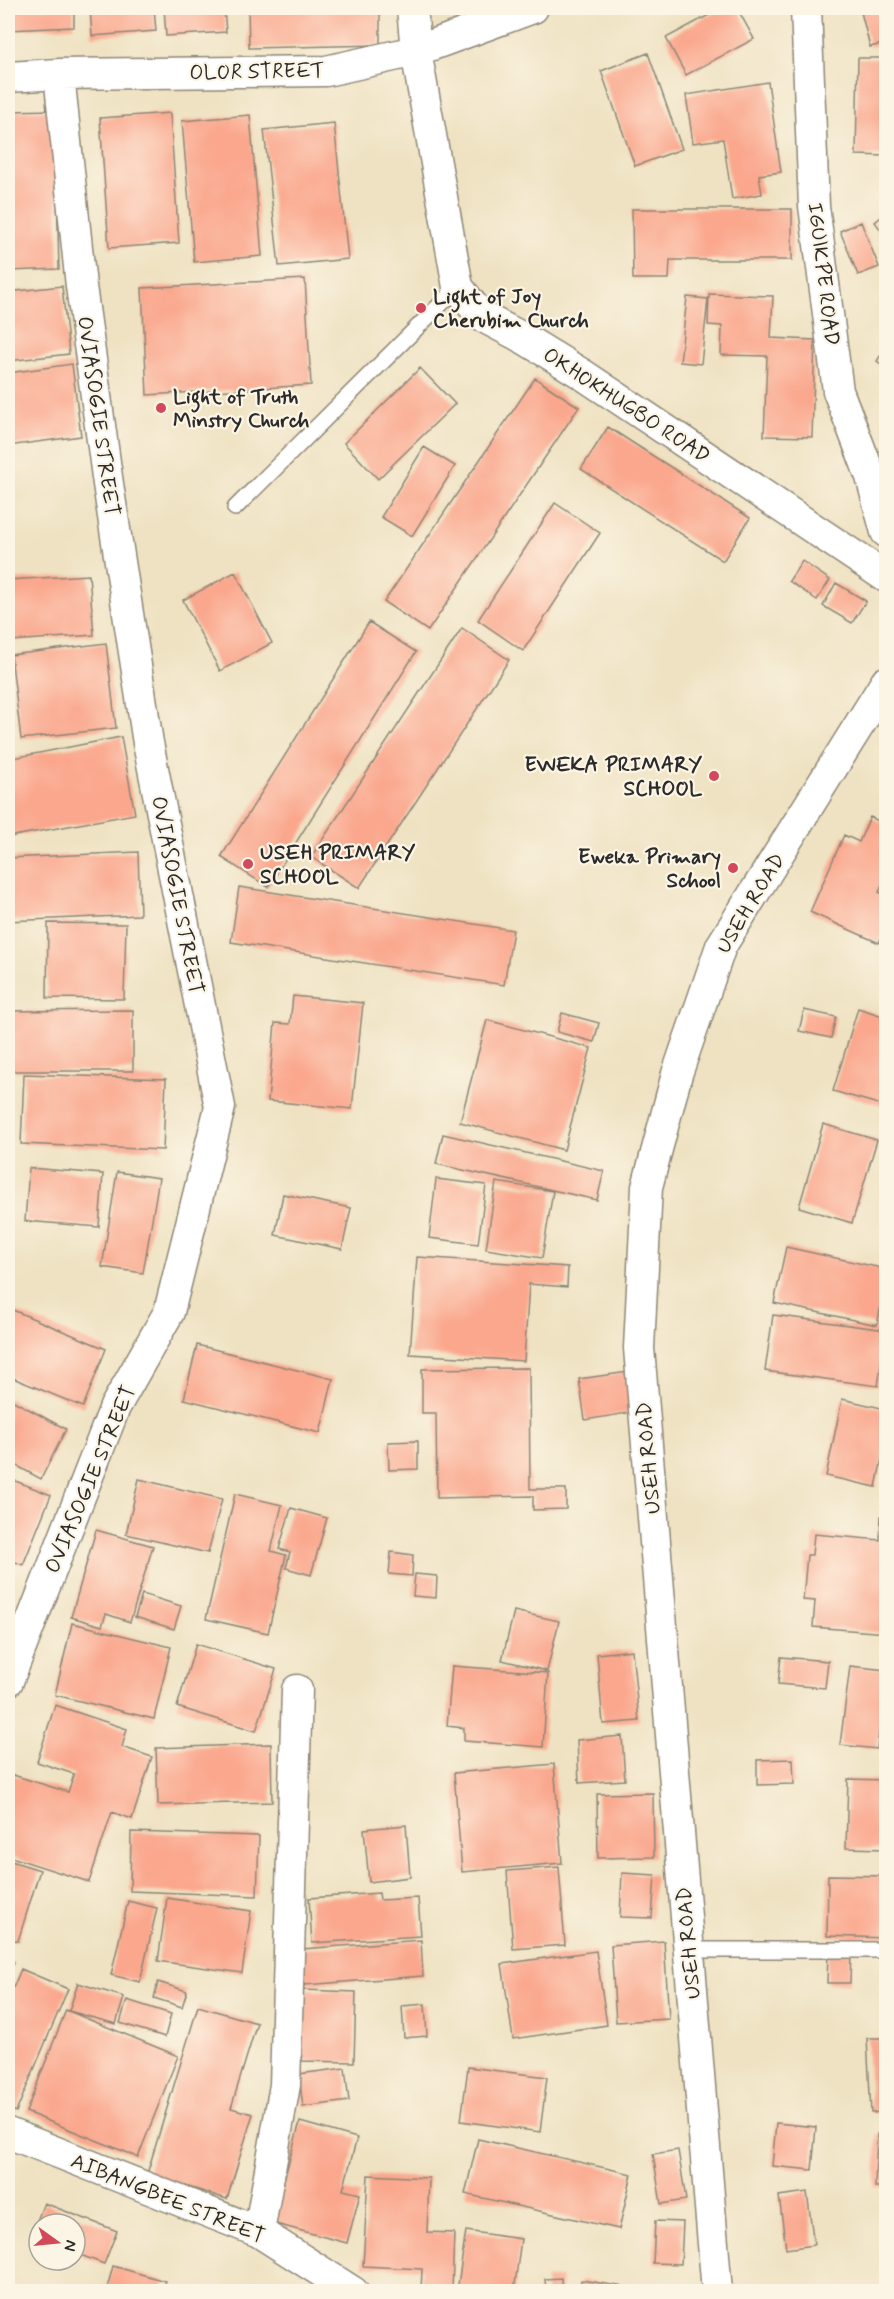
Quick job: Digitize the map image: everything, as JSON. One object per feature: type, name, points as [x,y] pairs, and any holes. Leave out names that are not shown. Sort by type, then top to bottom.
[{"type":"street","name":"OKHOKHUGBO ROAD","points":[[412,8],[416,51],[458,287],[481,316],[523,338],[582,374],[886,577]]},
{"type":"street","name":"OLOR STREET","points":[[8,77],[59,74],[326,71],[416,51],[533,8]]},
{"type":"street","name":"IGUIKPE ROAD","points":[[806,8],[814,206],[838,391],[871,477],[886,532]]},
{"type":"street","name":"OVIASOGIE STREET","points":[[8,1681],[115,1407],[169,1312],[220,1107],[148,743],[111,508],[81,286],[59,74]]},
{"type":"street","name":"USEH ROAD","points":[[717,2292],[639,1348],[646,1187],[677,1074],[721,946],[886,681]]},
{"type":"street","points":[[259,2232],[285,2085],[297,1690]]},
{"type":"street","name":"AIBANGBEE STREET","points":[[8,2133],[259,2232],[353,2292]]},
{"type":"lane","points":[[236,508],[458,287]]},
{"type":"lane","points":[[689,1950],[886,1950]]},
{"type":"building","points":[[8,8],[74,8],[74,27],[8,30]]},
{"type":"building","points":[[90,8],[154,8],[156,31],[92,36]]},
{"type":"building","points":[[164,8],[224,8],[226,32],[166,36]]},
{"type":"building","points":[[248,8],[380,8],[380,45],[249,48]]},
{"type":"building","points":[[722,8],[737,8],[754,39],[686,75],[666,38]]},
{"type":"building","points":[[860,8],[886,8],[886,43],[870,47]]},
{"type":"building","points":[[648,53],[682,149],[635,166],[601,71]]},
{"type":"building","points":[[858,58],[886,58],[886,156],[856,155]]},
{"type":"building","points":[[768,82],[781,172],[759,175],[762,194],[732,199],[723,139],[693,143],[686,95]]},
{"type":"building","points":[[55,110],[59,269],[8,271],[8,111]]},
{"type":"building","points":[[170,113],[179,243],[109,248],[100,118]]},
{"type":"building","points":[[250,115],[262,256],[194,262],[182,121]]},
{"type":"building","points":[[334,123],[348,259],[279,266],[264,130]]},
{"type":"building","points":[[632,209],[792,209],[792,260],[670,260],[669,279],[633,279]]},
{"type":"building","points":[[886,213],[886,237],[875,222]]},
{"type":"building","points":[[861,222],[879,267],[858,275],[840,231]]},
{"type":"building","points":[[305,279],[311,385],[147,395],[142,288]]},
{"type":"building","points":[[62,286],[69,354],[8,361],[8,292]]},
{"type":"building","points":[[709,294],[773,296],[771,338],[815,340],[812,437],[764,436],[767,356],[721,355],[722,326],[708,325]]},
{"type":"building","points":[[687,297],[708,299],[701,364],[680,362]]},
{"type":"building","points":[[886,347],[886,368],[877,361]]},
{"type":"building","points":[[72,364],[81,436],[8,446],[8,373]]},
{"type":"building","points":[[420,368],[455,404],[378,479],[344,443]]},
{"type":"building","points":[[535,378],[579,407],[428,631],[384,602]]},
{"type":"building","points":[[608,427],[750,518],[723,561],[581,469]]},
{"type":"building","points":[[424,447],[455,466],[412,536],[381,517]]},
{"type":"building","points":[[555,503],[600,533],[523,651],[478,620]]},
{"type":"building","points":[[802,561],[830,580],[817,600],[789,581]]},
{"type":"building","points":[[235,572],[272,643],[220,671],[183,600]]},
{"type":"building","points":[[89,575],[94,635],[11,641],[8,580]]},
{"type":"building","points":[[836,583],[866,601],[852,623],[823,606]]},
{"type":"building","points":[[369,622],[416,652],[268,887],[221,857]]},
{"type":"building","points":[[462,628],[509,660],[359,888],[311,857]]},
{"type":"building","points":[[106,643],[116,728],[21,739],[11,655]]},
{"type":"building","points":[[8,710],[12,738],[8,739]]},
{"type":"building","points":[[121,737],[135,814],[8,837],[8,759]]},
{"type":"building","points":[[870,817],[886,824],[886,876],[879,892],[886,895],[886,926],[879,943],[810,912],[844,835],[859,842]]},
{"type":"building","points":[[138,852],[140,915],[8,921],[8,858]]},
{"type":"building","points":[[239,887],[513,930],[504,985],[231,942]]},
{"type":"building","points":[[48,923],[126,924],[124,999],[47,998]]},
{"type":"building","points":[[293,996],[363,1003],[352,1109],[268,1101],[275,1023],[290,1024]]},
{"type":"building","points":[[858,1008],[886,1017],[885,1106],[833,1091]]},
{"type":"building","points":[[133,1010],[133,1071],[8,1071],[8,1011]]},
{"type":"building","points":[[804,1010],[836,1017],[831,1038],[799,1031]]},
{"type":"building","points":[[562,1013],[599,1023],[594,1042],[557,1032]]},
{"type":"building","points":[[487,1020],[591,1048],[564,1150],[460,1122]]},
{"type":"building","points":[[24,1074],[166,1079],[163,1150],[21,1144]]},
{"type":"building","points":[[823,1124],[877,1140],[852,1223],[799,1207]]},
{"type":"building","points":[[443,1134],[604,1171],[597,1200],[436,1164]]},
{"type":"building","points":[[29,1168],[103,1174],[99,1227],[25,1221]]},
{"type":"building","points":[[117,1172],[159,1178],[143,1273],[102,1267]]},
{"type":"building","points":[[436,1179],[486,1185],[478,1244],[429,1238]]},
{"type":"building","points":[[496,1182],[553,1191],[542,1258],[486,1249]]},
{"type":"building","points":[[283,1194],[351,1208],[342,1249],[275,1235]]},
{"type":"building","points":[[786,1247],[886,1269],[886,1282],[877,1325],[774,1303]]},
{"type":"building","points":[[417,1257],[568,1267],[567,1287],[529,1284],[524,1361],[410,1354]]},
{"type":"building","points":[[8,1308],[106,1349],[83,1407],[8,1376]]},
{"type":"building","points":[[773,1315],[886,1330],[878,1386],[765,1371]]},
{"type":"building","points":[[197,1345],[333,1379],[320,1433],[184,1399]]},
{"type":"building","points":[[529,1368],[530,1489],[566,1489],[566,1509],[533,1510],[533,1496],[437,1498],[436,1413],[422,1413],[422,1369]]},
{"type":"building","points":[[628,1372],[634,1412],[585,1420],[579,1379]]},
{"type":"building","points":[[8,1398],[66,1429],[41,1479],[8,1461]]},
{"type":"building","points":[[842,1399],[886,1409],[886,1440],[876,1487],[826,1476]]},
{"type":"building","points":[[418,1441],[418,1469],[389,1470],[388,1442]]},
{"type":"building","points":[[8,1478],[51,1495],[23,1565],[8,1559]]},
{"type":"building","points":[[139,1479],[222,1499],[208,1553],[126,1534]]},
{"type":"building","points":[[235,1494],[282,1505],[271,1551],[286,1555],[268,1633],[206,1619]]},
{"type":"building","points":[[291,1508],[327,1518],[311,1575],[286,1568],[290,1552],[279,1549]]},
{"type":"building","points":[[881,1516],[886,1516],[886,1633],[813,1627],[815,1601],[803,1600],[807,1555],[812,1555],[814,1534],[880,1540]]},
{"type":"building","points":[[96,1530],[153,1546],[130,1622],[106,1614],[102,1626],[71,1617]]},
{"type":"building","points":[[391,1552],[413,1555],[412,1576],[389,1574]]},
{"type":"building","points":[[415,1574],[437,1576],[436,1598],[413,1596]]},
{"type":"building","points":[[142,1594],[181,1606],[174,1629],[135,1617]]},
{"type":"building","points":[[514,1611],[559,1621],[547,1671],[502,1660]]},
{"type":"building","points":[[72,1623],[171,1647],[154,1719],[55,1695]]},
{"type":"building","points":[[196,1644],[276,1669],[256,1731],[177,1707]]},
{"type":"building","points":[[632,1650],[639,1721],[603,1724],[597,1654]]},
{"type":"building","points":[[781,1657],[828,1661],[825,1688],[778,1684]]},
{"type":"building","points":[[452,1666],[548,1673],[543,1747],[464,1741],[464,1728],[447,1726]]},
{"type":"building","points":[[850,1666],[886,1670],[886,1732],[879,1731],[877,1749],[840,1745]]},
{"type":"building","points":[[55,1705],[127,1729],[122,1747],[152,1757],[132,1819],[112,1812],[89,1882],[8,1856],[8,1793],[13,1775],[68,1792],[74,1774],[37,1762]]},
{"type":"building","points":[[622,1736],[625,1780],[579,1783],[577,1740]]},
{"type":"building","points":[[271,1744],[272,1802],[158,1805],[156,1748]]},
{"type":"building","points":[[793,1759],[794,1784],[757,1785],[757,1760]]},
{"type":"building","points":[[554,1764],[562,1863],[462,1872],[454,1773]]},
{"type":"building","points":[[848,1779],[886,1780],[886,1849],[846,1848]]},
{"type":"building","points":[[653,1793],[654,1857],[598,1858],[597,1794]]},
{"type":"building","points":[[406,1825],[410,1877],[369,1882],[364,1829]]},
{"type":"building","points":[[131,1832],[259,1836],[257,1896],[130,1891]]},
{"type":"building","points":[[8,1860],[40,1870],[18,1941],[8,1938]]},
{"type":"building","points":[[559,1867],[565,1945],[513,1949],[507,1871]]},
{"type":"building","points":[[622,1873],[655,1875],[652,1918],[620,1917]]},
{"type":"building","points":[[828,1875],[886,1876],[886,1938],[827,1936]]},
{"type":"building","points":[[379,1893],[380,1900],[418,1898],[421,1936],[312,1943],[309,1898]]},
{"type":"building","points":[[167,1898],[251,1911],[242,1973],[158,1961]]},
{"type":"building","points":[[128,1901],[157,1908],[140,1982],[111,1975]]},
{"type":"building","points":[[421,1940],[423,1976],[304,1985],[302,1949]]},
{"type":"building","points":[[664,1941],[669,2019],[616,2022],[611,1945]]},
{"type":"building","points":[[596,1951],[607,2025],[513,2039],[502,1964]]},
{"type":"building","points":[[828,1952],[851,1952],[850,1983],[827,1983]]},
{"type":"building","points":[[8,1959],[14,1962],[8,1978]]},
{"type":"building","points":[[21,1969],[68,1989],[16,2112],[8,2108],[8,2000]]},
{"type":"building","points":[[158,1982],[187,1991],[182,2007],[154,1998]]},
{"type":"building","points":[[78,1983],[124,1997],[116,2024],[69,2011]]},
{"type":"building","points":[[302,1990],[356,1992],[354,2062],[299,2061]]},
{"type":"building","points":[[127,2000],[171,2014],[165,2037],[120,2023]]},
{"type":"building","points":[[425,2004],[427,2036],[404,2038],[402,2006]]},
{"type":"building","points":[[198,2006],[257,2023],[231,2108],[253,2114],[227,2199],[147,2174]]},
{"type":"building","points":[[66,2010],[178,2056],[138,2157],[26,2112]]},
{"type":"building","points":[[867,2038],[886,2038],[886,2112],[871,2113]]},
{"type":"building","points":[[468,2067],[547,2077],[540,2132],[461,2121]]},
{"type":"building","points":[[345,2068],[349,2101],[303,2107],[299,2074]]},
{"type":"building","points":[[300,2122],[357,2138],[343,2190],[360,2194],[347,2243],[272,2223]]},
{"type":"building","points":[[776,2123],[816,2127],[812,2170],[772,2166]]},
{"type":"building","points":[[877,2134],[886,2135],[886,2187],[875,2187]]},
{"type":"building","points":[[478,2139],[632,2174],[619,2229],[465,2194]]},
{"type":"building","points":[[678,2150],[686,2200],[661,2204],[653,2154]]},
{"type":"building","points":[[368,2175],[429,2178],[427,2232],[454,2233],[452,2292],[421,2292],[422,2269],[363,2266]]},
{"type":"building","points":[[807,2192],[814,2245],[786,2249],[779,2196]]},
{"type":"building","points":[[44,2203],[67,2212],[40,2212]]},
{"type":"building","points":[[884,2217],[886,2217],[886,2292],[882,2292]]},
{"type":"building","points":[[87,2219],[117,2231],[104,2264],[87,2258]]},
{"type":"building","points":[[655,2221],[683,2222],[681,2264],[653,2263]]},
{"type":"building","points":[[466,2231],[521,2239],[514,2292],[457,2292]]},
{"type":"building","points":[[113,2266],[165,2281],[161,2292],[106,2292]]},
{"type":"building","points":[[561,2278],[562,2292],[546,2292],[545,2279]]},
{"type":"building","points":[[581,2280],[632,2288],[631,2292],[579,2292]]},
{"type":"place","name":"Light of Joy Cherubim Church","points":[[421,308]]},
{"type":"place","name":"Light of Truth Minstry Church","points":[[161,408]]},
{"type":"place","name":"EWEKA PRIMARY SCHOOL","points":[[714,776]]},
{"type":"place","name":"USEH PRIMARY SCHOOL","points":[[248,864]]},
{"type":"place","name":"Eweka Primary School","points":[[733,868]]}]
